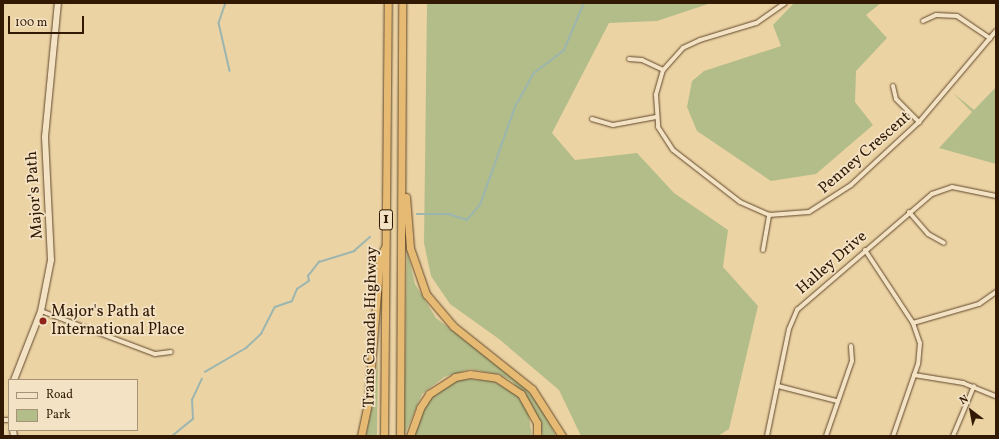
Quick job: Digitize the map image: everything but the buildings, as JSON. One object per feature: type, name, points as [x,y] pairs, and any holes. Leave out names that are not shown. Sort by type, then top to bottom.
[{"type":"highway","name":"Trans Canada Highway","points":[[384,436],[388,3]]},
{"type":"highway","name":"Trans Canada Highway","points":[[400,436],[402,3]]},
{"type":"highway","points":[[402,144],[410,248],[426,294],[453,326],[532,389],[562,436]]},
{"type":"highway","points":[[361,436],[368,403],[380,257],[386,245]]},
{"type":"highway","points":[[410,436],[420,408],[429,394],[455,377],[470,374],[496,378],[521,394],[537,423],[537,436]]},
{"type":"street","name":"Major's Path","points":[[14,379],[41,311],[52,244],[45,137],[58,3]]},
{"type":"street","name":"Penney Crescent","points":[[786,3],[756,24],[692,43],[663,70],[657,88],[656,117],[663,136],[680,158],[740,202],[769,215],[796,215],[832,200],[919,122],[996,31]]},
{"type":"street","points":[[923,21],[936,15],[957,16],[990,38]]},
{"type":"street","points":[[628,59],[642,60],[663,70]]},
{"type":"street","points":[[893,86],[896,100],[919,122]]},
{"type":"street","points":[[592,120],[613,125],[656,117]]},
{"type":"street","name":"Halley Drive","points":[[766,436],[778,386],[789,329],[797,310],[909,212],[932,194],[952,187],[996,196]]},
{"type":"street","points":[[909,212],[928,234],[944,243]]},
{"type":"street","points":[[763,250],[769,215]]},
{"type":"street","points":[[865,250],[912,323],[921,353],[893,436]]},
{"type":"street","points":[[912,323],[979,304],[996,292]]},
{"type":"street","points":[[41,311],[155,354],[172,352]]},
{"type":"street","points":[[826,436],[852,361],[851,346]]},
{"type":"street","points":[[914,375],[974,386],[996,396]]},
{"type":"street","points":[[778,386],[837,401]]},
{"type":"street","points":[[953,436],[974,386]]},
{"type":"green space","points":[[427,3],[711,3],[657,21],[609,23],[552,133],[575,160],[637,153],[674,193],[728,230],[723,267],[758,306],[729,429],[718,436],[581,436],[559,390],[499,339],[450,304],[431,276],[424,243]]},
{"type":"green space","points":[[794,3],[881,3],[866,15],[887,38],[856,71],[855,102],[873,125],[816,174],[771,181],[697,131],[687,107],[692,81],[704,71],[781,46],[773,25]]},
{"type":"green space","points":[[996,87],[996,164],[939,148],[972,112],[953,93],[974,110]]},
{"type":"green space","points":[[407,250],[415,284],[436,318],[520,382],[541,407],[556,436],[543,436],[532,405],[512,381],[499,374],[470,369],[444,377],[422,394],[404,436]]},
{"type":"green space","points":[[378,360],[377,436],[366,436],[373,401]]},
{"type":"green space","points":[[467,379],[492,381],[514,391],[528,411],[532,436],[413,436],[424,405],[435,392],[456,380]]},
{"type":"waterway","points":[[226,3],[219,23],[230,71]]},
{"type":"waterway","points":[[417,214],[449,214],[467,220],[480,205],[515,107],[534,73],[564,50],[584,3]]},
{"type":"waterway","points":[[205,372],[246,348],[261,334],[275,307],[292,301],[297,289],[309,281],[308,276],[319,262],[354,251],[370,237]]},
{"type":"waterway","points":[[172,436],[193,419],[192,400],[202,379]]},
{"type":"place","name":"Major's Path at International Place","points":[[43,321]]}]
